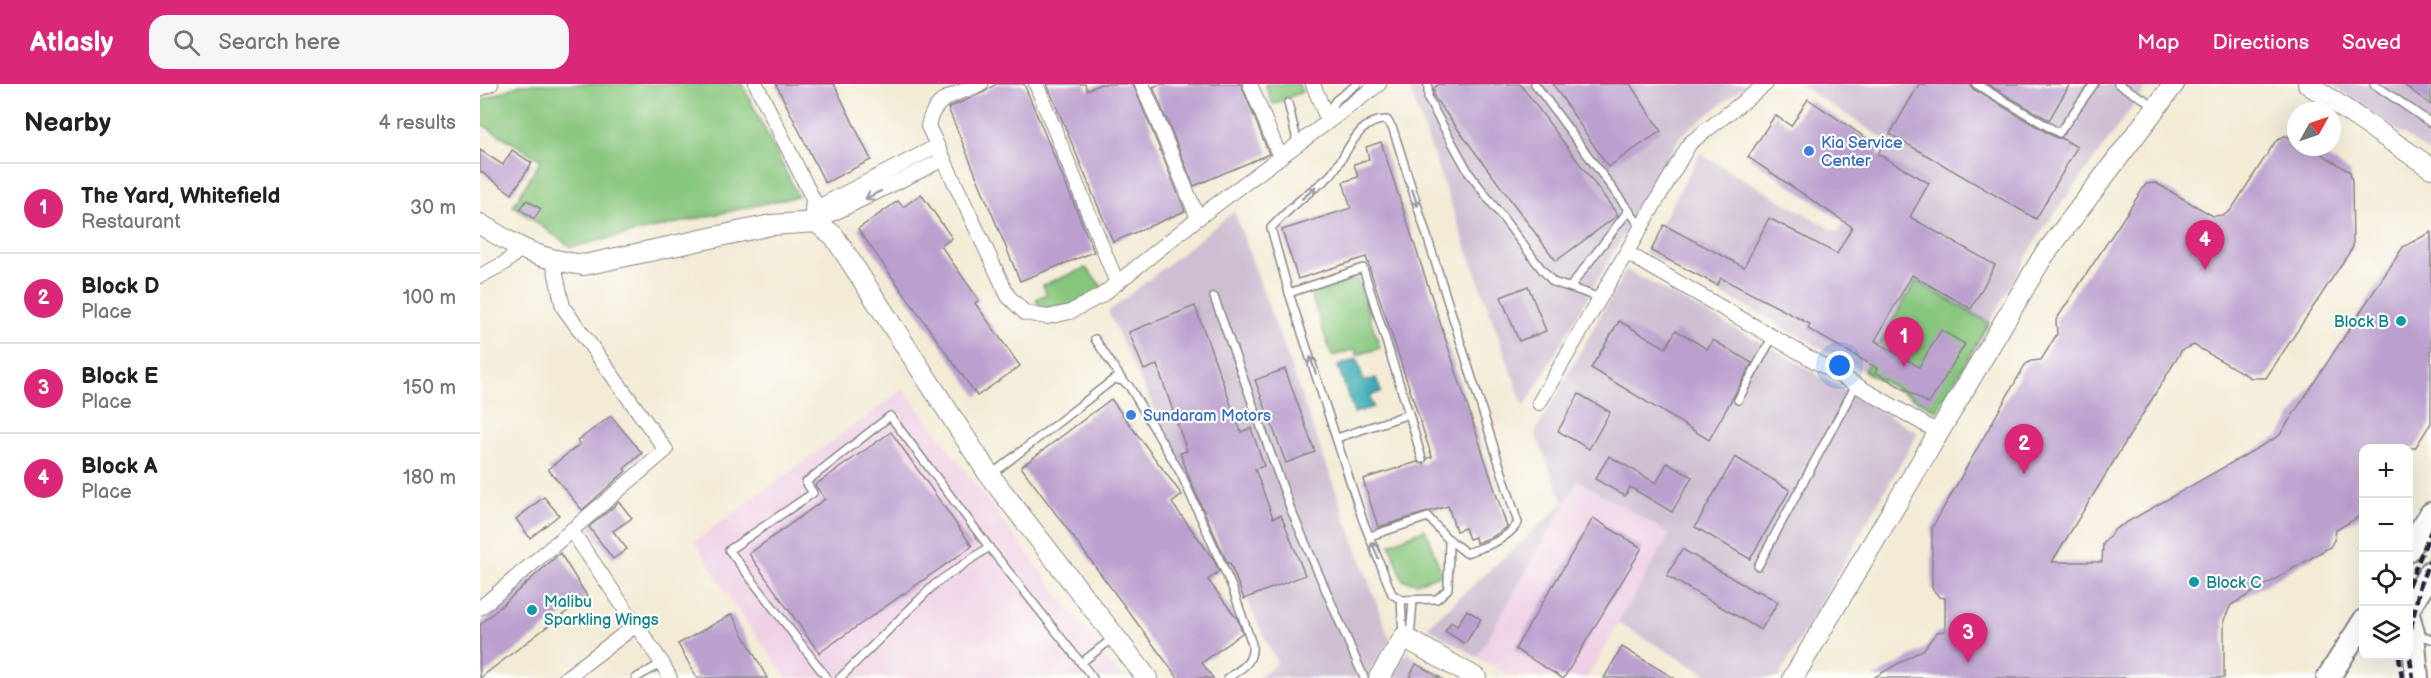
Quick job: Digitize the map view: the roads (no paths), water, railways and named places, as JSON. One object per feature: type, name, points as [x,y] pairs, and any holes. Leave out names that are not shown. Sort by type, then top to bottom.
[{"type":"main road","points":[[2413,543],[2431,514]]},
{"type":"main road","points":[[2414,602],[2431,572]]},
{"type":"main road","points":[[2417,678],[2413,649],[2418,629]]},
{"type":"main road","points":[[2328,678],[2359,634]]},
{"type":"main road","points":[[2401,660],[2403,678]]},
{"type":"street","points":[[480,88],[491,84]]},
{"type":"street","points":[[756,84],[813,198],[814,216],[834,236],[990,476],[1147,678]]},
{"type":"street","points":[[981,84],[938,102],[930,115],[928,126],[1008,296],[1025,313],[1047,317],[1070,312],[1102,295],[1198,218],[1379,84]]},
{"type":"street","points":[[1036,84],[1116,283]]},
{"type":"street","points":[[1142,84],[1198,218]]},
{"type":"street","points":[[1250,84],[1280,157]]},
{"type":"street","points":[[1313,84],[1331,119]]},
{"type":"street","points":[[1539,403],[1690,143],[1766,84]]},
{"type":"street","points":[[1793,678],[2042,258],[2174,84]]},
{"type":"street","points":[[2308,84],[2431,168]]},
{"type":"street","points":[[894,177],[938,146]]},
{"type":"street","points":[[480,224],[536,255],[584,265],[814,216],[894,177],[944,159]]},
{"type":"street","points":[[480,210],[532,244],[563,307],[666,450],[480,608]]},
{"type":"street","points":[[1627,253],[1938,432]]},
{"type":"street","points":[[480,276],[505,263],[536,255]]},
{"type":"street","points":[[571,530],[670,678]]},
{"type":"street","points":[[566,678],[636,625]]},
{"type":"street","points":[[1379,678],[1407,639],[1476,678]]},
{"type":"lane","points":[[1331,119],[1330,108],[1336,100],[1357,84]]},
{"type":"lane","points":[[1428,84],[1428,99],[1469,173],[1553,282],[1601,297]]},
{"type":"lane","points":[[1535,84],[1641,227]]},
{"type":"lane","points":[[1976,84],[2059,133],[2094,84]]},
{"type":"lane","points":[[2118,84],[2156,106]]},
{"type":"lane","points":[[2374,84],[2431,123]]},
{"type":"lane","points":[[1288,103],[1296,136],[1295,146]]},
{"type":"lane","points":[[1370,536],[1428,517],[1466,553],[1499,542],[1518,523],[1393,129],[1387,120],[1377,120],[1361,131],[1346,147],[1333,173],[1285,213],[1271,228],[1289,293],[1370,536],[1392,594],[1401,600],[1437,599],[1448,589],[1449,539]]},
{"type":"lane","points":[[1570,287],[1629,210]]},
{"type":"lane","points":[[1289,293],[1363,268],[1422,459]]},
{"type":"lane","points":[[1214,297],[1291,510],[1364,678]]},
{"type":"lane","points":[[1738,400],[1772,338]]},
{"type":"lane","points":[[1095,339],[1123,381],[1129,386],[1181,474],[1232,587],[1253,652],[1250,663],[1228,678]]},
{"type":"lane","points":[[990,476],[1114,380],[1123,381]]},
{"type":"lane","points":[[1758,566],[1856,385]]},
{"type":"lane","points":[[1337,438],[1409,414]]},
{"type":"lane","points":[[827,678],[729,550],[813,493],[806,482],[890,416],[989,547],[1093,678]]},
{"type":"lane","points":[[840,678],[935,584],[989,547]]},
{"type":"lane","points":[[1401,600],[1407,639]]},
{"type":"lane","points":[[1407,639],[1413,601]]},
{"type":"lane","points":[[1081,663],[1115,637]]},
{"type":"lane","points":[[636,678],[662,663]]},
{"type":"water","points":[[1357,359],[1364,382],[1376,378],[1381,392],[1369,396],[1373,407],[1354,413],[1338,366]]},
{"type":"railway","points":[[2413,574],[2431,531]]},
{"type":"railway","points":[[2413,618],[2420,585],[2431,557]]},
{"type":"railway","points":[[2400,660],[2402,678]]},
{"type":"railway","points":[[2410,660],[2413,678]]},
{"type":"place","name":"Kia Service Center","points":[[1809,151]]},
{"type":"place","name":"Block A","points":[[2205,270]]},
{"type":"place","name":"Block B","points":[[2401,321]]},
{"type":"place","name":"The Yard, Whitefield","points":[[1904,367]]},
{"type":"place","name":"Sundaram Motors","points":[[1131,415]]},
{"type":"place","name":"Block D","points":[[2024,474]]},
{"type":"place","name":"Block C","points":[[2194,582]]},
{"type":"place","name":"Malibu Sparkling Wings","points":[[532,610]]},
{"type":"place","name":"Block E","points":[[1968,663]]}]
